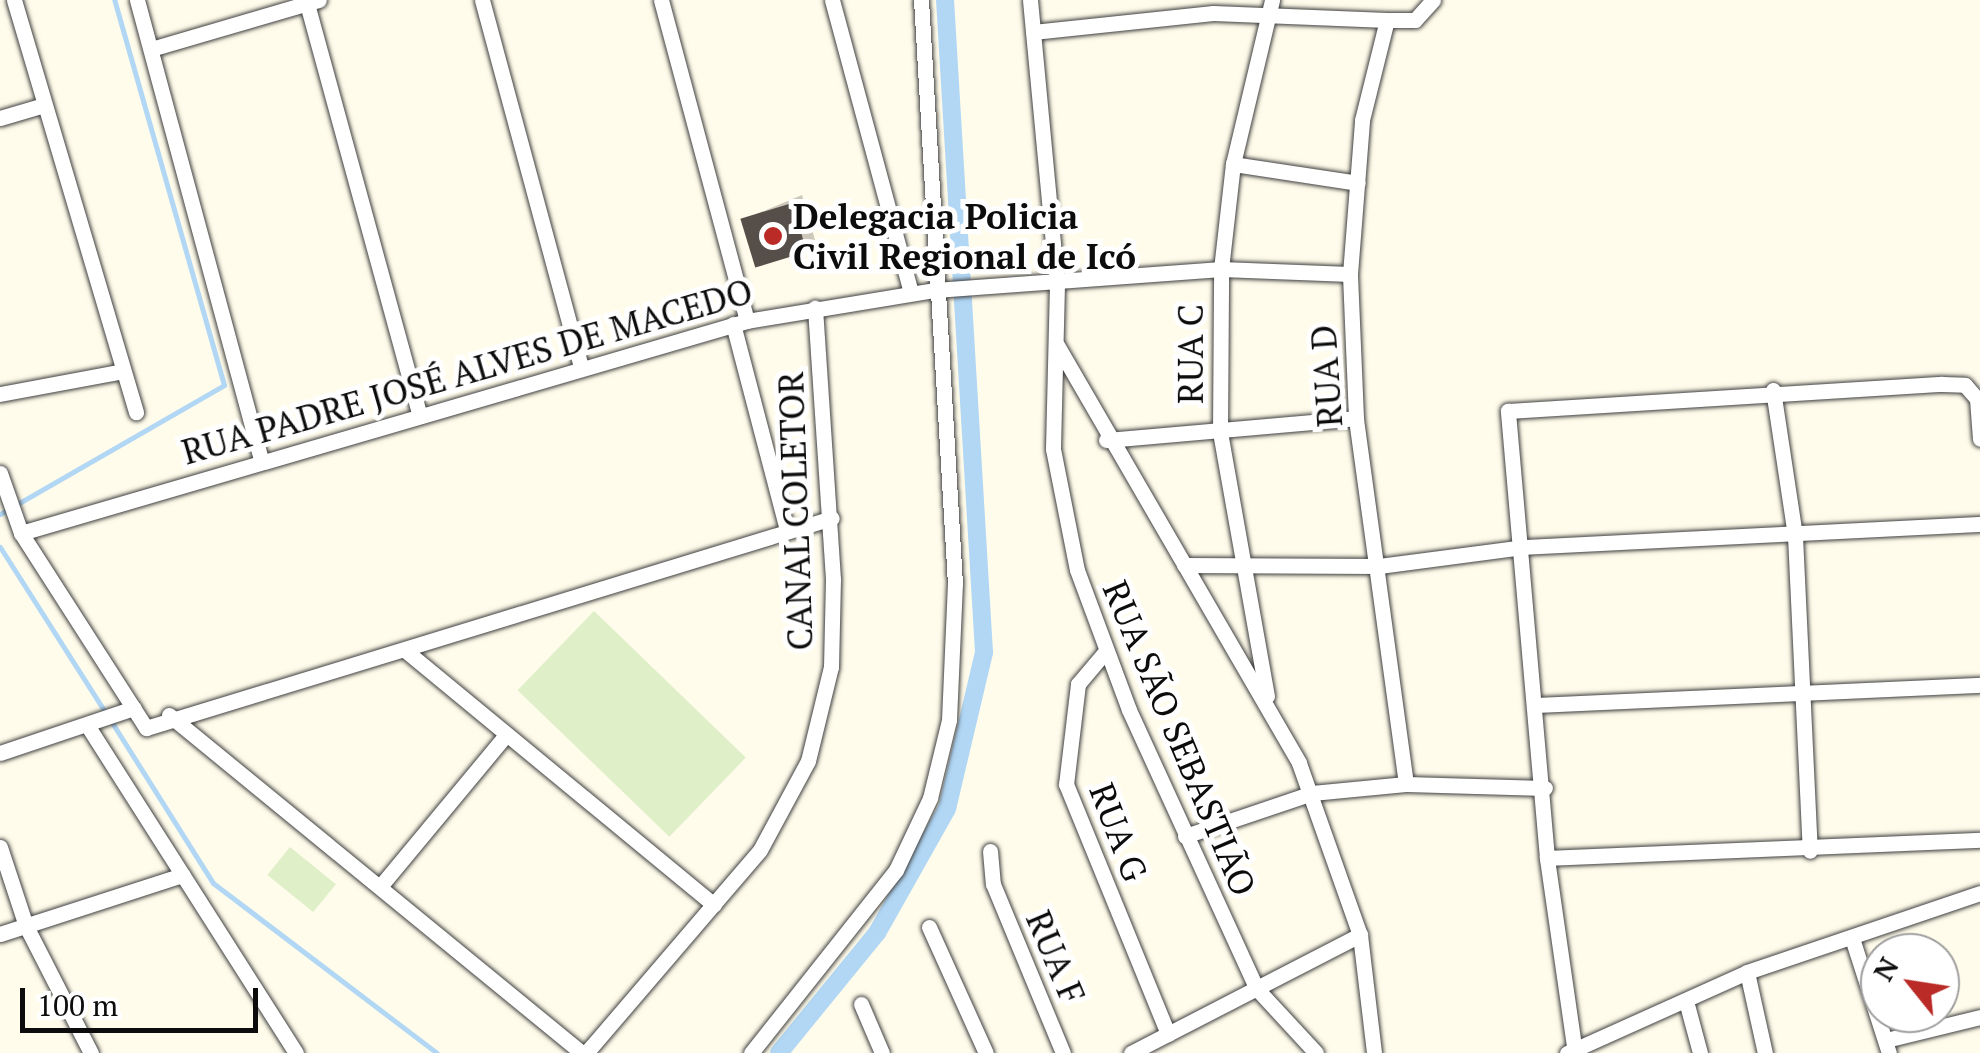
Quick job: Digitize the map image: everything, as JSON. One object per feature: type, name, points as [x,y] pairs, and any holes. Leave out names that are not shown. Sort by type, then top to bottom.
[{"type":"street","points":[[14,0],[136,412]]},
{"type":"street","points":[[137,0],[260,457]]},
{"type":"street","points":[[482,0],[581,366]]},
{"type":"street","points":[[661,0],[787,530]]},
{"type":"street","points":[[832,0],[912,293]]},
{"type":"street","points":[[751,1053],[896,870],[942,760],[955,584],[942,290],[921,0]]},
{"type":"street","name":"RUA SÃO SEBASTIÃO","points":[[1030,0],[1056,284],[1053,449],[1104,652],[1257,989],[1316,1053]]},
{"type":"street","points":[[1033,32],[1271,7],[1415,20],[1433,0]]},
{"type":"street","points":[[151,50],[311,1],[419,412]]},
{"type":"street","name":"RUA C","points":[[1269,710],[1220,432],[1221,270],[1233,164],[1271,7]]},
{"type":"street","name":"RUA D","points":[[1387,20],[1358,182],[1350,274],[1356,418],[1380,566],[1406,784]]},
{"type":"street","points":[[0,118],[44,105]]},
{"type":"street","points":[[1233,164],[1358,182]]},
{"type":"street","name":"RUA PADRE JOSÉ ALVES DE MACEDO","points":[[20,528],[581,366],[740,323],[815,308],[942,290],[1221,270],[1350,274]]},
{"type":"street","name":"CANAL COLETOR","points":[[584,1053],[760,850],[808,762],[831,667],[832,518],[815,308]]},
{"type":"street","points":[[1054,336],[1106,440],[1269,710],[1312,793],[1360,935],[1374,1053]]},
{"type":"street","points":[[0,394],[123,371]]},
{"type":"street","points":[[1980,439],[1977,399],[1964,385],[1773,390],[1508,411],[1546,788],[1547,858],[1572,1052],[1746,972],[1980,893]]},
{"type":"street","points":[[1773,390],[1795,536],[1810,850]]},
{"type":"street","points":[[1106,440],[1356,418]]},
{"type":"street","points":[[0,473],[20,528],[129,710],[146,728],[170,715],[406,651],[832,518]]},
{"type":"street","points":[[1184,565],[1243,562],[1380,566],[1522,548],[1980,524]]},
{"type":"street","points":[[406,651],[714,905]]},
{"type":"street","name":"RUA G","points":[[1104,652],[1078,684],[1066,784],[1168,1034]]},
{"type":"street","points":[[1538,706],[1980,685]]},
{"type":"street","points":[[0,753],[93,726],[129,710]]},
{"type":"street","points":[[170,715],[383,883],[584,1053]]},
{"type":"street","points":[[93,726],[296,1053]]},
{"type":"street","points":[[383,883],[506,735]]},
{"type":"street","points":[[1185,836],[1312,793],[1406,784],[1546,788]]},
{"type":"street","points":[[1547,858],[1980,840]]},
{"type":"street","points":[[0,846],[26,926],[91,1053]]},
{"type":"street","name":"RUA F","points":[[990,851],[993,884],[1064,1053]]},
{"type":"street","points":[[0,934],[183,875]]},
{"type":"street","points":[[930,926],[986,1053]]},
{"type":"street","points":[[1131,1053],[1360,935]]},
{"type":"street","points":[[1852,938],[1888,1046],[1980,1017]]},
{"type":"street","points":[[1746,972],[1765,1053]]},
{"type":"street","points":[[1686,1001],[1700,1053]]},
{"type":"street","points":[[861,1004],[882,1053]]},
{"type":"green space","points":[[594,611],[746,758],[669,837],[518,690]]},
{"type":"green space","points":[[290,847],[336,884],[313,912],[267,875]]},
{"type":"building","name":"Delegacia Policia Civil Regional de Icó","points":[[792,203],[807,252],[755,268],[740,219]]},
{"type":"waterway","points":[[0,514],[224,385],[114,0]]},
{"type":"waterway","points":[[779,1053],[877,933],[947,809],[984,652],[945,0]]},
{"type":"waterway","points":[[0,547],[105,712]]},
{"type":"waterway","points":[[111,721],[213,883],[437,1053]]},
{"type":"place","name":"Delegacia Policia Civil Regional de Icó","points":[[773,236]]}]
